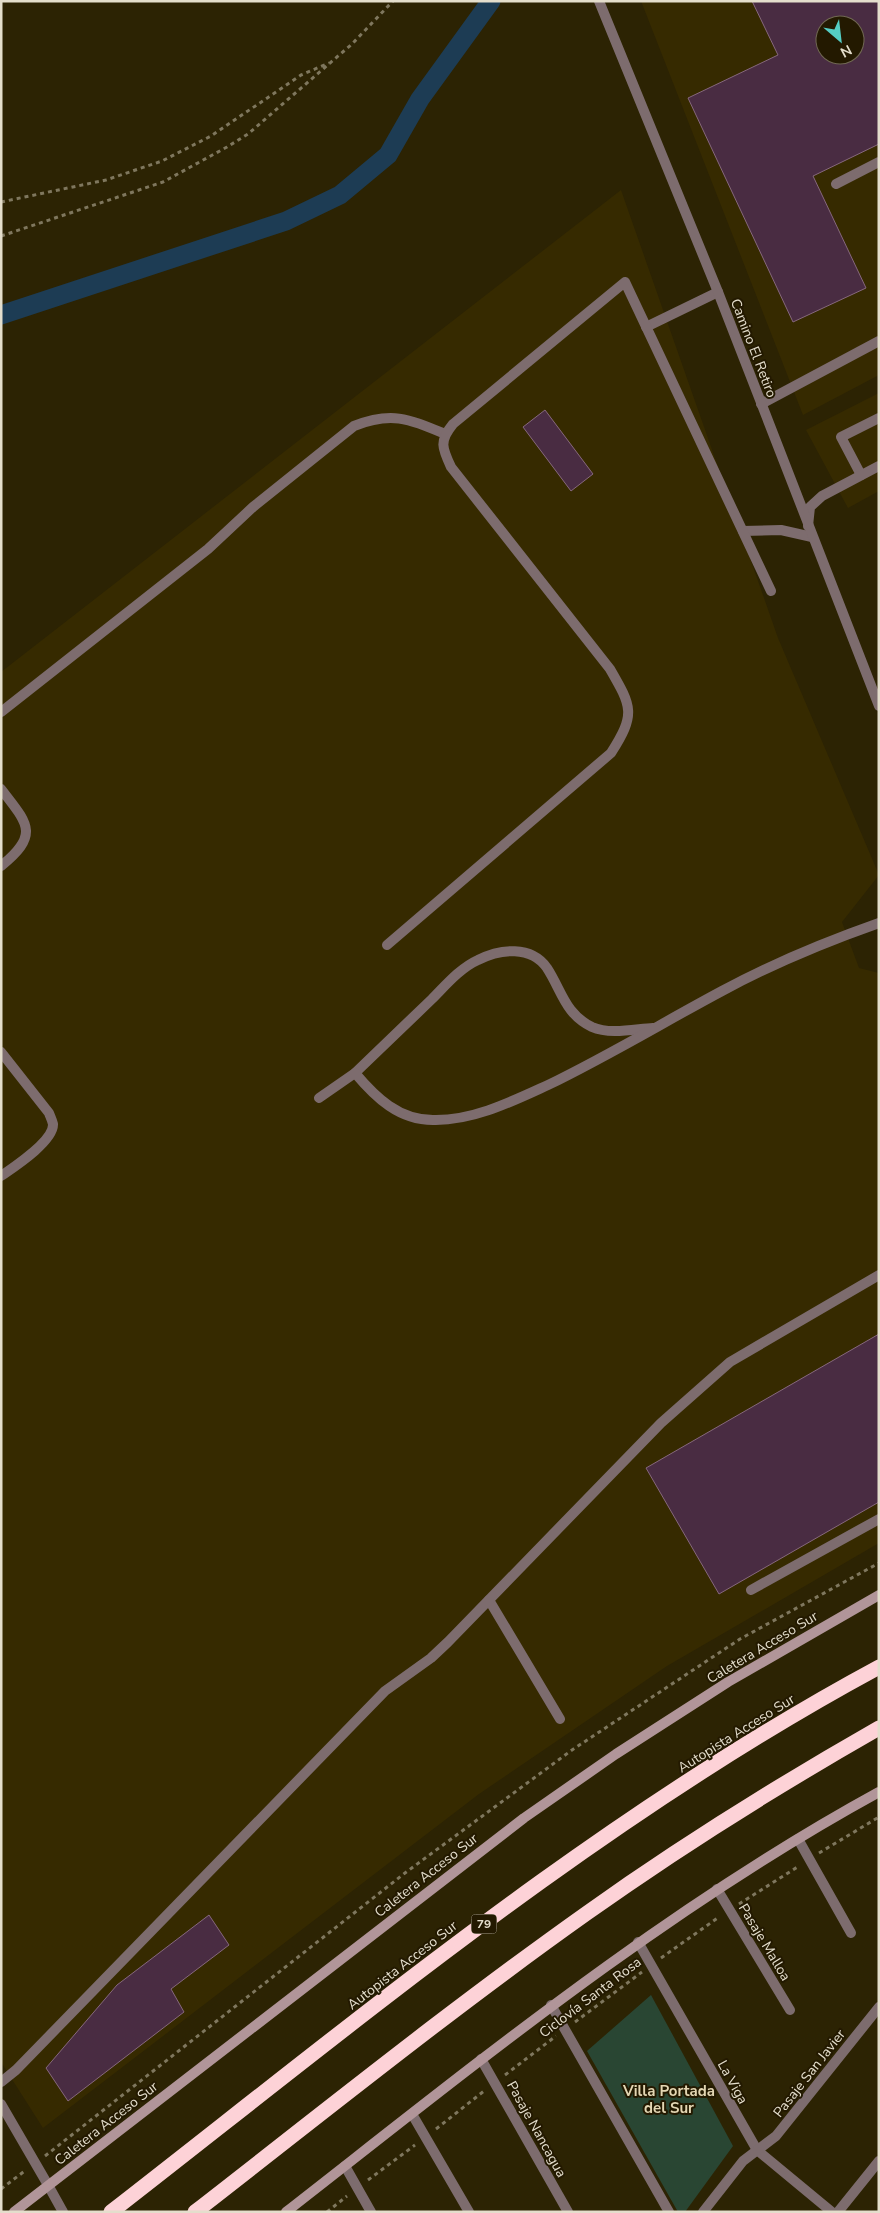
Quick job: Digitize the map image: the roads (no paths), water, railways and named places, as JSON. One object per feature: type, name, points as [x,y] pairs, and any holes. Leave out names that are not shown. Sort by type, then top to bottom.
[{"type":"highway","name":"Autopista Acceso Sur","points":[[111,2212],[463,1939],[587,1849],[745,1745],[879,1667]]},
{"type":"highway","points":[[195,2212],[515,1965],[588,1912],[710,1830],[879,1728]]},
{"type":"main road","name":"Caletera Acceso Sur","points":[[14,2212],[524,1818],[616,1754],[712,1693],[879,1595]]},
{"type":"main road","points":[[286,2212],[551,2005],[638,1942],[798,1839],[879,1792]]},
{"type":"street","name":"Camino El Retiro","points":[[599,1],[718,292],[879,706]]},
{"type":"street","points":[[836,184],[879,162]]},
{"type":"street","points":[[387,945],[611,752],[624,732],[630,711],[624,693],[610,669],[451,467],[442,450],[445,434],[453,424],[625,282],[771,591]]},
{"type":"street","points":[[646,326],[718,292]]},
{"type":"street","points":[[761,404],[879,341]]},
{"type":"street","points":[[1,712],[208,548],[253,507],[354,426],[372,419],[391,416],[410,419],[445,434]]},
{"type":"street","points":[[861,475],[841,437],[879,418]]},
{"type":"street","points":[[743,531],[781,530],[810,532],[810,507],[822,496],[879,466]]},
{"type":"street","points":[[1,789],[26,822],[27,833],[24,844],[1,866]]},
{"type":"street","points":[[355,1073],[390,1108],[408,1116],[433,1120],[470,1116],[516,1100],[596,1062],[755,973],[879,923]]},
{"type":"street","points":[[319,1098],[355,1073],[465,969],[477,960],[514,950],[530,954],[546,966],[566,1005],[579,1019],[594,1028],[611,1031],[656,1027]]},
{"type":"street","points":[[1,1052],[49,1113],[53,1124],[49,1135],[36,1149],[1,1176]]},
{"type":"street","points":[[1,2082],[16,2070],[384,1691],[431,1658],[661,1423],[730,1362],[879,1275]]},
{"type":"street","points":[[751,1590],[879,1519]]},
{"type":"street","points":[[489,1600],[560,1719]]},
{"type":"street","points":[[798,1839],[851,1933]]},
{"type":"street","name":"Pasaje Malloa","points":[[718,1889],[790,2010]]},
{"type":"street","name":"La Viga","points":[[638,1942],[757,2150],[832,2212]]},
{"type":"street","points":[[551,2005],[669,2212]]},
{"type":"street","name":"Pasaje San Javier","points":[[703,2212],[743,2161],[768,2144],[776,2136],[879,2007]]},
{"type":"street","name":"Pasaje Nancagua","points":[[482,2060],[568,2212]]},
{"type":"street","points":[[1,2104],[62,2212]]},
{"type":"street","points":[[412,2114],[469,2212]]},
{"type":"street","points":[[838,2212],[879,2161]]},
{"type":"street","points":[[345,2166],[370,2212]]},
{"type":"waterway","points":[[1,315],[286,221],[340,195],[388,155],[420,99],[491,1]]},
{"type":"district","name":"Villa Portada del Sur","points":[[669,2100]]}]
